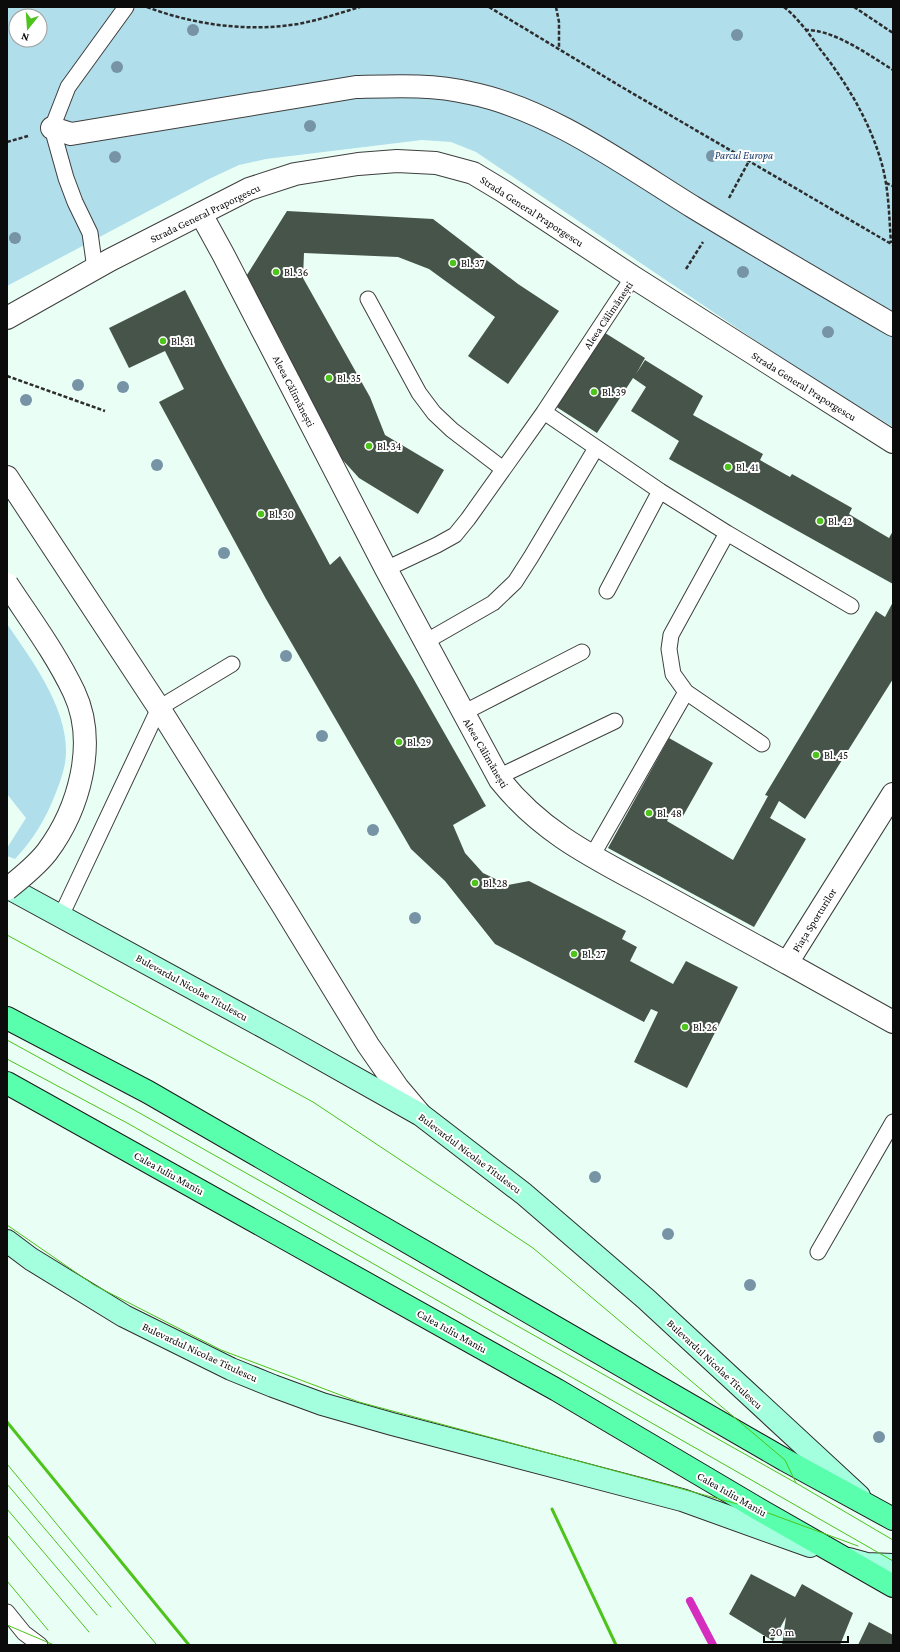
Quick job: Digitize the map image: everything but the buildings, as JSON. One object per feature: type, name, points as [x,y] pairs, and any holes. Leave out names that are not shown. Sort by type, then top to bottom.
[{"type":"main road","name":"Bulevardul Nicolae Titulescu","points":[[7,888],[286,1039],[420,1115],[524,1194],[646,1299],[870,1506]]},
{"type":"main road","points":[[7,1018],[148,1092],[785,1460],[893,1519]]},
{"type":"main road","name":"Calea Iuliu Maniu","points":[[7,1083],[557,1390],[760,1510],[893,1586]]},
{"type":"main road","name":"Bulevardul Nicolae Titulescu","points":[[7,1241],[31,1259],[124,1316],[231,1369],[322,1404],[392,1424],[682,1500],[843,1557],[867,1564],[893,1565]]},
{"type":"street","points":[[52,128],[71,134],[356,87],[399,86],[443,88],[471,93],[508,103],[571,132],[716,221],[893,325]]},
{"type":"street","name":"Strada General Praporgescu","points":[[7,318],[95,269],[249,189],[295,174],[358,164],[397,161],[436,163],[479,176],[633,278],[893,442]]},
{"type":"street","name":"Aleea Călimănești","points":[[201,214],[386,570],[498,777],[513,797],[534,817],[558,836],[787,963]]},
{"type":"street","points":[[7,478],[159,708],[279,899],[368,1045],[398,1088],[420,1115]]},
{"type":"street","points":[[7,584],[57,662],[74,693],[83,719],[85,741],[83,764],[78,786],[61,829],[47,852],[34,867],[7,888]]},
{"type":"street","name":"Piața Sporturilor","points":[[893,794],[787,963],[893,1022]]},
{"type":"lane","points":[[95,269],[90,233],[75,202],[66,178],[52,128],[68,87],[126,7]]},
{"type":"lane","name":"Aleea Călimănești","points":[[386,570],[455,535],[544,412],[633,278]]},
{"type":"lane","points":[[368,299],[419,393],[434,413],[452,430],[503,469]]},
{"type":"lane","points":[[544,412],[660,491],[727,533],[851,606]]},
{"type":"lane","points":[[425,642],[493,603],[515,582],[596,448]]},
{"type":"lane","points":[[607,591],[660,491]]},
{"type":"lane","points":[[727,533],[671,635],[669,649],[673,674],[686,692],[762,744]]},
{"type":"lane","points":[[463,713],[582,652]]},
{"type":"lane","points":[[61,916],[159,708],[232,664]]},
{"type":"lane","points":[[592,856],[686,692]]},
{"type":"lane","points":[[498,777],[616,721]]},
{"type":"lane","points":[[818,1252],[893,1122]]},
{"type":"lane","points":[[7,1612],[24,1633],[40,1645]]},
{"type":"path","points":[[146,7],[159,12],[200,22],[236,27],[267,27],[298,24],[360,7]]},
{"type":"path","points":[[489,7],[559,50],[892,244]]},
{"type":"path","points":[[556,7],[559,22],[559,50]]},
{"type":"path","points":[[784,7],[805,30],[841,76],[870,131],[881,162],[886,183],[892,244]]},
{"type":"path","points":[[854,7],[893,33]]},
{"type":"path","points":[[805,30],[815,30],[829,34],[893,70]]},
{"type":"path","points":[[686,269],[716,221],[749,161]]},
{"type":"path","points":[[886,183],[893,186]]},
{"type":"path","points":[[7,376],[105,411]]},
{"type":"green space","name":"Parcul Europa","points":[[7,7],[893,7],[893,427],[792,365],[476,152],[451,142],[422,140],[266,159],[239,165],[209,179],[7,286]]},
{"type":"green space","points":[[7,624],[46,684],[54,701],[61,718],[65,735],[66,752],[62,774],[47,813],[33,837],[15,859],[7,856],[7,848],[26,818],[7,794]]},
{"type":"waterway","points":[[690,1601],[713,1645]]},
{"type":"tram line","points":[[7,935],[313,1102],[533,1248],[785,1460],[796,1483]]},
{"type":"tram line","points":[[7,1040],[136,1111],[796,1483],[893,1540]]},
{"type":"tram line","points":[[7,1059],[129,1124],[893,1561]]},
{"type":"tram line","points":[[7,1225],[94,1285],[221,1350],[359,1402],[760,1510],[858,1546]]},
{"type":"tram line","points":[[7,1464],[156,1644]]},
{"type":"tram line","points":[[7,1484],[111,1607]]},
{"type":"tram line","points":[[7,1509],[97,1615]]},
{"type":"tram line","points":[[7,1535],[89,1632]]},
{"type":"tram line","points":[[7,1581],[48,1630]]},
{"type":"tram line","points":[[7,1625],[54,1645]]},
{"type":"railway","points":[[7,1422],[189,1645]]},
{"type":"railway","points":[[552,1509],[616,1645]]},
{"type":"place","name":"Bl. 37","points":[[453,263]]},
{"type":"place","name":"Bl. 36","points":[[276,272]]},
{"type":"place","name":"Bl. 31","points":[[163,341]]},
{"type":"place","name":"Bl. 35","points":[[329,378]]},
{"type":"place","name":"Bl. 39","points":[[594,392]]},
{"type":"place","name":"Bl. 34","points":[[369,446]]},
{"type":"place","name":"Bl. 41","points":[[728,467]]},
{"type":"place","name":"Bl. 30","points":[[261,514]]},
{"type":"place","name":"Bl. 42","points":[[820,521]]},
{"type":"place","name":"Bl. 29","points":[[399,742]]},
{"type":"place","name":"Bl. 45","points":[[816,755]]},
{"type":"place","name":"Bl. 48","points":[[649,813]]},
{"type":"place","name":"Bl. 28","points":[[475,883]]},
{"type":"place","name":"Bl. 27","points":[[574,954]]},
{"type":"place","name":"Bl. 26","points":[[685,1027]]}]
